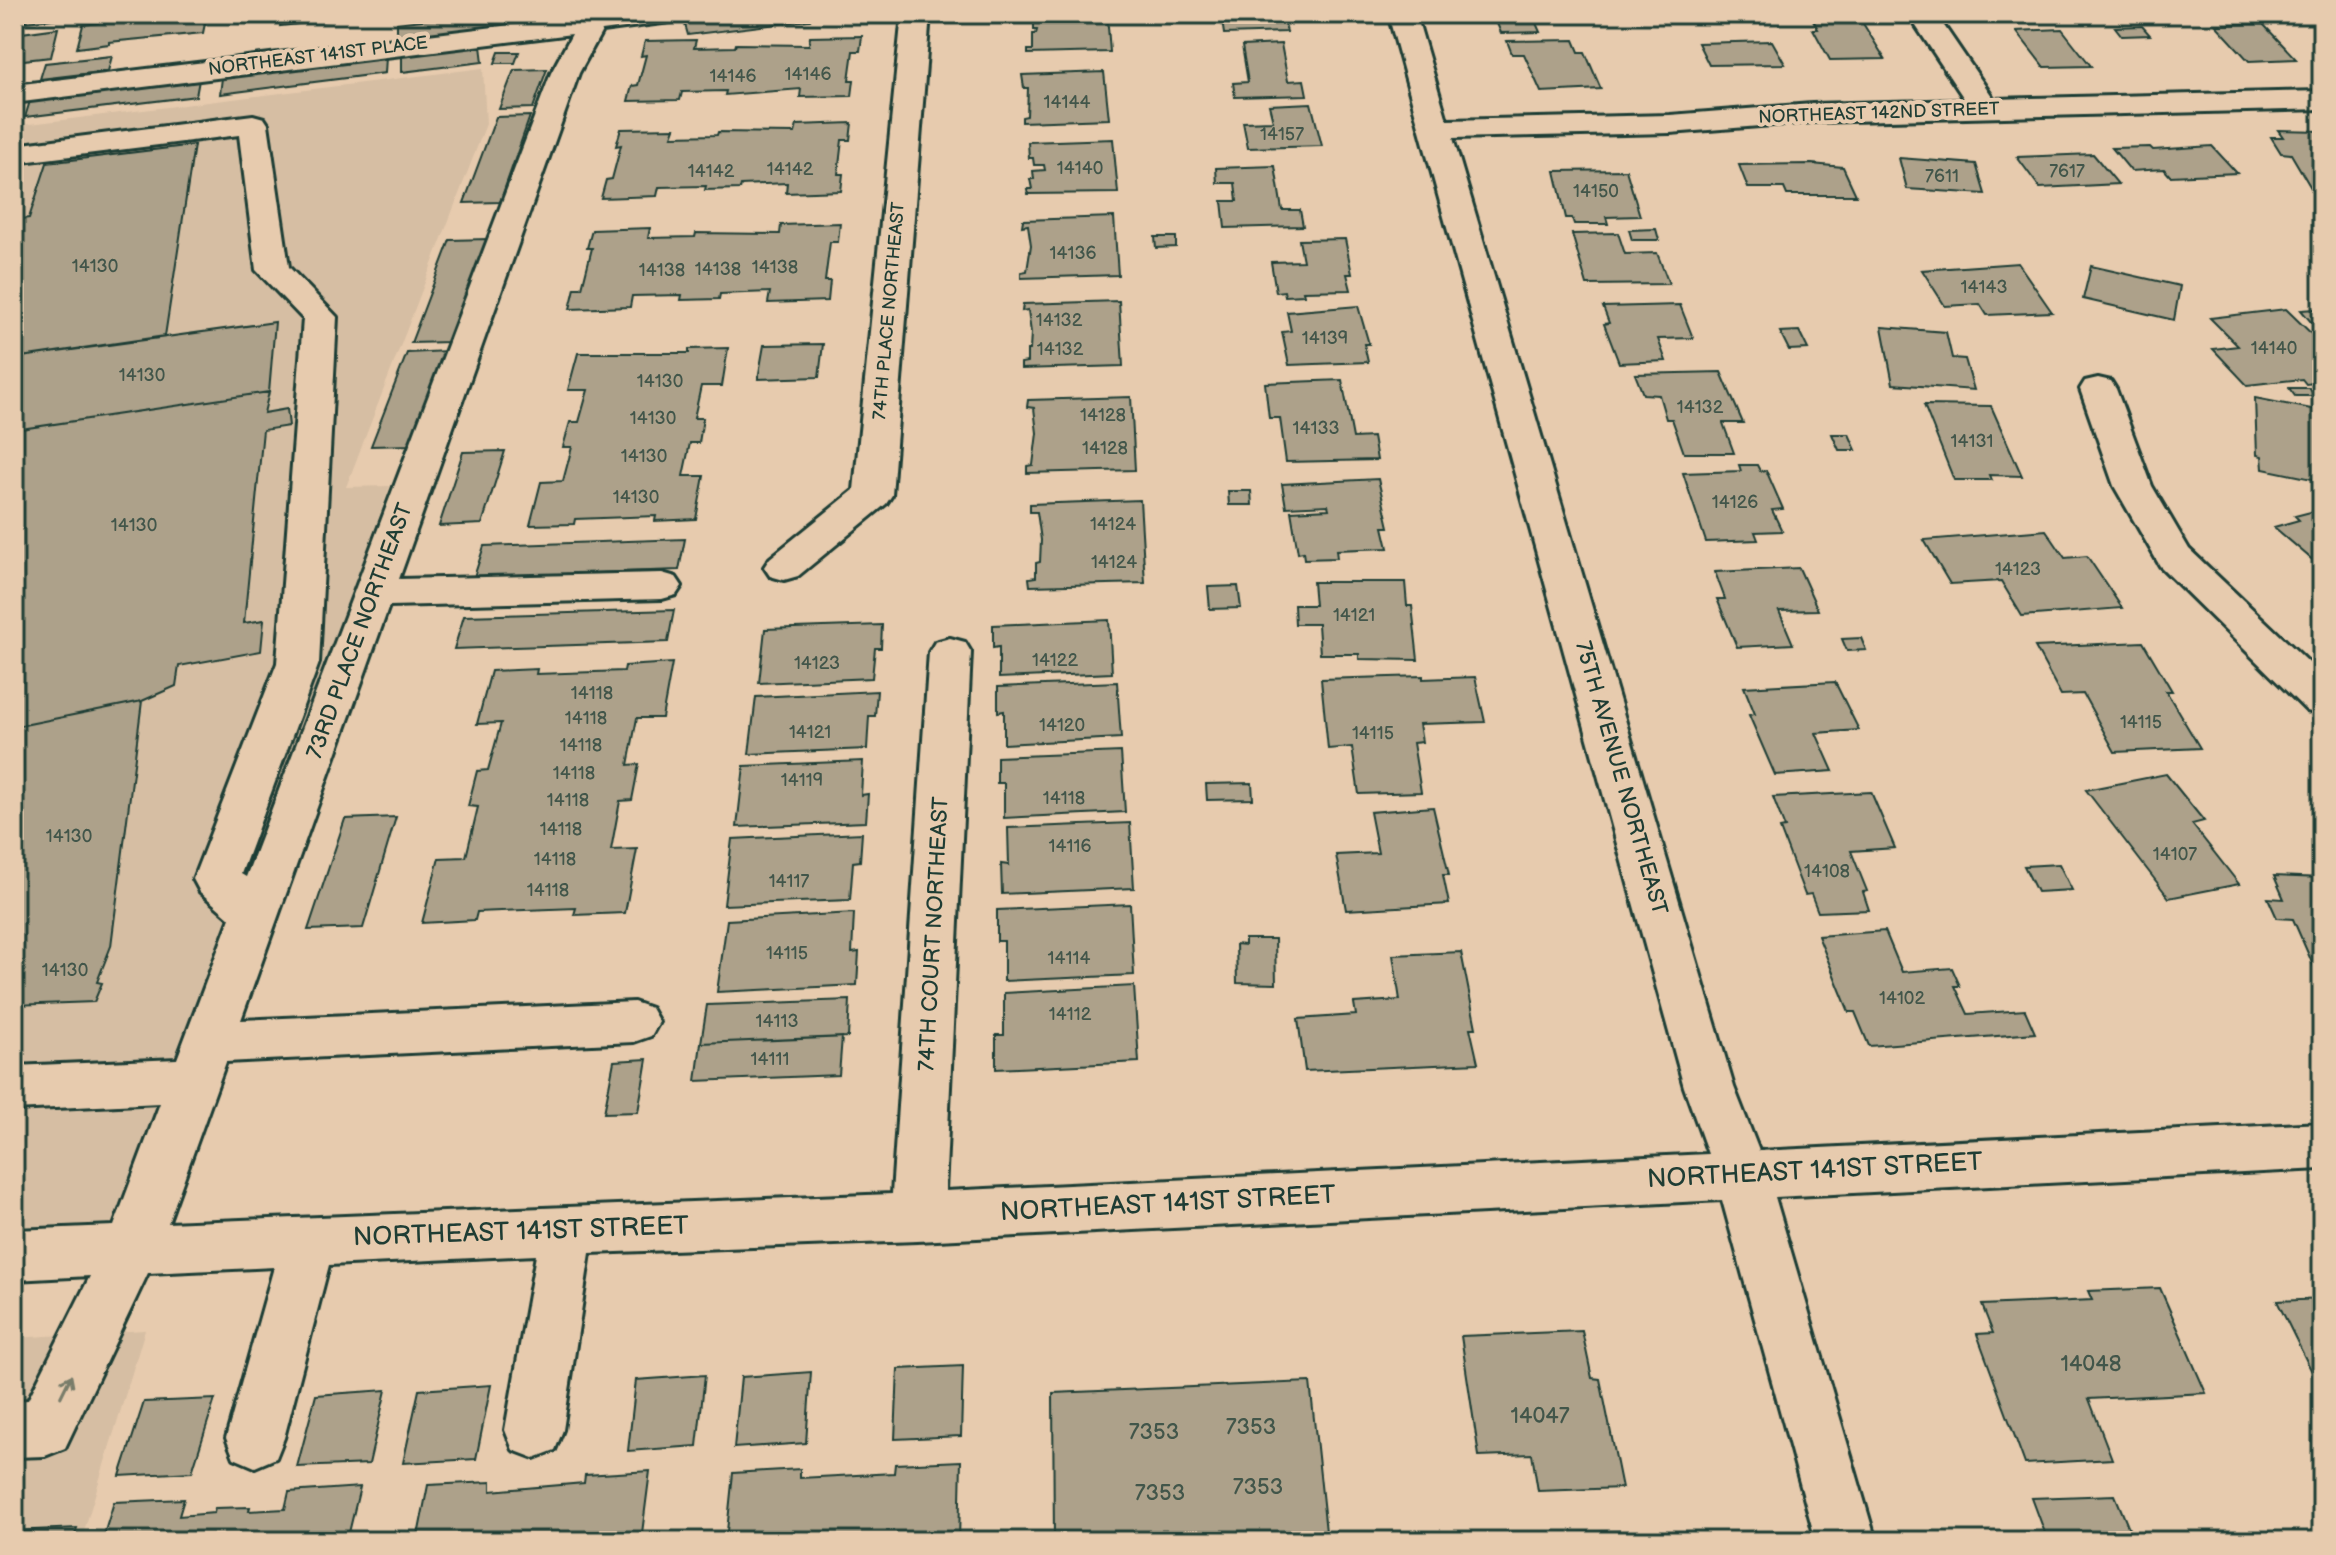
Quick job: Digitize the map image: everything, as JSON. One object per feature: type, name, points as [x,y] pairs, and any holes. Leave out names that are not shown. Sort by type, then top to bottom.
[{"type":"street","name":"NORTHEAST 141ST PLACE","points":[[14,94],[591,18],[670,14]]},
{"type":"street","name":"74TH PLACE NORTHEAST","points":[[784,567],[873,495],[916,14]]},
{"type":"street","name":"75TH AVENUE NORTHEAST","points":[[1402,14],[1709,1087],[1742,1175],[1846,1541]]},
{"type":"street","points":[[1922,14],[1985,108]]},
{"type":"street","name":"73RD PLACE NORTHEAST","points":[[14,1429],[45,1428],[132,1249],[565,73],[591,18]]},
{"type":"street","name":"NORTHEAST 142ND STREET","points":[[1436,129],[1670,124],[1812,113],[2322,100]]},
{"type":"street","points":[[14,154],[253,124],[273,270],[320,317],[298,663],[216,879],[256,913]]},
{"type":"street","points":[[2098,389],[2133,486],[2174,557],[2322,700]]},
{"type":"street","points":[[374,593],[662,586]]},
{"type":"street","name":"74TH COURT NORTHEAST","points":[[917,1217],[950,652]]},
{"type":"street","points":[[14,1088],[202,1061],[634,1022]]},
{"type":"street","name":"NORTHEAST 141ST STREET","points":[[14,1255],[567,1229],[917,1217],[2322,1146]]},
{"type":"street","points":[[534,1430],[567,1229]]},
{"type":"street","points":[[255,1438],[308,1241]]},
{"type":"shaded area","points":[[483,68],[486,124],[346,487],[390,486],[275,804],[132,1249],[14,1255],[14,126]]},
{"type":"shaded area","points":[[145,1330],[81,1541],[14,1541],[14,1338]]},
{"type":"building","points":[[29,14],[62,14],[60,18],[26,22]]},
{"type":"building","points":[[101,14],[207,14],[203,33],[77,48],[83,25],[98,23]]},
{"type":"building","points":[[282,14],[332,14],[332,20],[280,26]]},
{"type":"building","points":[[472,14],[521,14],[522,23],[397,38],[397,23]]},
{"type":"building","points":[[738,14],[808,14],[810,20],[688,35],[684,21]]},
{"type":"building","points":[[1026,14],[1107,14],[1110,52],[1028,54],[1028,50],[1033,50],[1033,34],[1037,30],[1034,30],[1034,23],[1030,23],[1031,16]]},
{"type":"building","points":[[1221,14],[1286,14],[1287,32],[1224,34]]},
{"type":"building","points":[[1493,14],[1560,16],[1533,16],[1540,32],[1501,33]]},
{"type":"building","points":[[1859,17],[1885,59],[1830,60],[1813,29],[1818,29],[1812,18]]},
{"type":"building","points":[[2263,24],[2296,59],[2249,61],[2216,25]]},
{"type":"building","points":[[2142,26],[2150,35],[2122,36],[2115,27]]},
{"type":"building","points":[[58,28],[51,57],[14,61],[22,33]]},
{"type":"building","points":[[2062,29],[2091,66],[2044,67],[2016,31]]},
{"type":"building","points":[[862,36],[860,51],[853,51],[849,80],[854,80],[852,96],[800,97],[801,89],[725,95],[726,91],[682,92],[680,100],[628,101],[632,86],[638,85],[646,55],[641,56],[645,41],[696,40],[694,48],[735,47],[736,44],[809,45],[810,37]]},
{"type":"building","points":[[1574,40],[1579,52],[1585,52],[1601,89],[1541,92],[1524,54],[1512,54],[1507,41]]},
{"type":"building","points":[[1772,41],[1785,64],[1709,65],[1698,43]]},
{"type":"building","points":[[1281,44],[1288,81],[1304,80],[1307,95],[1235,97],[1233,83],[1248,82],[1242,46]]},
{"type":"building","points":[[481,46],[483,62],[402,72],[402,56]]},
{"type":"building","points":[[499,52],[519,52],[515,63],[495,63]]},
{"type":"building","points":[[112,56],[108,71],[40,79],[45,63]]},
{"type":"building","points":[[386,57],[385,73],[220,94],[222,78]]},
{"type":"building","points":[[547,69],[533,108],[499,109],[514,70]]},
{"type":"building","points":[[1104,72],[1109,119],[1022,122],[1022,117],[1027,116],[1028,88],[1024,88],[1022,75]]},
{"type":"building","points":[[199,80],[196,96],[25,117],[30,101]]},
{"type":"building","points":[[1311,103],[1322,146],[1248,148],[1243,122],[1273,121],[1269,105]]},
{"type":"building","points":[[530,116],[500,202],[464,203],[496,117]]},
{"type":"building","points":[[852,123],[850,140],[842,140],[838,174],[843,174],[841,191],[786,193],[787,183],[741,185],[740,189],[659,187],[657,196],[601,198],[606,180],[612,179],[621,145],[616,146],[621,129],[675,128],[672,136],[717,135],[718,132],[795,133],[797,125]]},
{"type":"building","points":[[2278,130],[2322,131],[2322,198],[2317,198],[2291,154],[2281,153],[2271,137],[2283,137]]},
{"type":"building","points":[[1113,139],[1118,193],[1028,194],[1027,189],[1032,189],[1030,179],[1034,179],[1033,171],[1045,170],[1044,165],[1034,165],[1033,158],[1029,158],[1028,142]]},
{"type":"building","points":[[194,145],[165,336],[14,358],[14,220],[29,218],[47,163]]},
{"type":"building","points":[[2212,146],[2237,173],[2170,176],[2164,169],[2131,171],[2112,148],[2150,147],[2153,150]]},
{"type":"building","points":[[2093,154],[2118,184],[2040,188],[2017,157]]},
{"type":"building","points":[[1899,158],[1976,164],[1985,194],[1907,189]]},
{"type":"building","points":[[1812,164],[1843,167],[1856,195],[1787,195],[1784,188],[1748,188],[1739,165]]},
{"type":"building","points":[[1275,166],[1282,210],[1300,210],[1303,226],[1225,228],[1222,201],[1237,201],[1235,183],[1217,183],[1216,168]]},
{"type":"building","points":[[1626,170],[1640,216],[1606,217],[1608,224],[1574,224],[1572,218],[1566,218],[1555,171]]},
{"type":"building","points":[[1114,217],[1118,275],[1021,278],[1021,272],[1027,271],[1031,245],[1028,225],[1022,226],[1023,220]]},
{"type":"building","points":[[840,223],[838,242],[830,242],[825,281],[830,281],[828,301],[768,303],[770,292],[720,294],[719,299],[681,300],[682,295],[632,296],[630,307],[570,309],[575,288],[582,288],[592,248],[587,248],[592,230],[650,228],[648,238],[695,237],[696,233],[780,234],[781,225]]},
{"type":"building","points":[[1656,229],[1659,240],[1632,240],[1629,230]]},
{"type":"building","points":[[1618,233],[1625,254],[1657,253],[1669,284],[1587,285],[1572,234]]},
{"type":"building","points":[[1155,237],[1176,237],[1176,247],[1156,248]]},
{"type":"building","points":[[487,239],[450,342],[411,343],[450,240]]},
{"type":"building","points":[[1345,239],[1352,274],[1347,274],[1351,290],[1303,291],[1304,295],[1285,296],[1284,291],[1276,292],[1271,262],[1303,261],[1299,240]]},
{"type":"building","points":[[2018,263],[2052,312],[1987,315],[1980,304],[1945,306],[1922,270]]},
{"type":"building","points":[[2091,266],[2180,286],[2174,320],[2083,299]]},
{"type":"building","points":[[1119,301],[1123,366],[1021,369],[1021,363],[1027,362],[1031,333],[1028,310],[1022,311],[1023,304]]},
{"type":"building","points":[[1680,305],[1693,338],[1658,339],[1666,361],[1619,363],[1604,324],[1609,323],[1603,307]]},
{"type":"building","points":[[1358,306],[1369,344],[1364,344],[1368,362],[1289,365],[1282,332],[1291,331],[1287,312]]},
{"type":"building","points":[[2286,309],[2322,344],[2322,382],[2306,384],[2302,379],[2247,385],[2213,349],[2238,346],[2210,318]]},
{"type":"building","points":[[2315,309],[2322,321],[2311,322],[2301,310]]},
{"type":"building","points":[[275,322],[269,392],[14,430],[14,358]]},
{"type":"building","points":[[1882,327],[1946,332],[1952,358],[1965,359],[1974,390],[1893,384]]},
{"type":"building","points":[[1799,331],[1808,349],[1789,350],[1780,332]]},
{"type":"building","points":[[823,344],[819,377],[758,379],[764,345]]},
{"type":"building","points":[[728,348],[722,386],[701,386],[694,418],[703,418],[699,443],[690,443],[683,476],[704,476],[696,519],[655,521],[656,516],[575,519],[574,524],[530,525],[541,482],[563,481],[572,447],[563,447],[570,422],[579,422],[588,390],[568,390],[578,353],[689,353],[689,349]]},
{"type":"building","points":[[447,351],[413,445],[371,446],[407,353]]},
{"type":"building","points":[[1721,372],[1743,423],[1723,423],[1734,453],[1684,453],[1672,419],[1666,419],[1659,395],[1643,394],[1635,374]]},
{"type":"building","points":[[1342,380],[1353,438],[1373,437],[1377,460],[1286,462],[1280,418],[1269,418],[1265,383]]},
{"type":"building","points":[[2289,388],[2309,388],[2315,396],[2295,396]]},
{"type":"building","points":[[269,392],[264,413],[287,409],[289,426],[263,430],[244,623],[264,620],[261,651],[179,666],[176,686],[142,701],[14,727],[14,430]]},
{"type":"building","points":[[1131,397],[1135,470],[1027,473],[1027,466],[1033,465],[1037,433],[1034,408],[1027,407],[1028,400]]},
{"type":"building","points":[[2255,398],[2322,411],[2322,481],[2263,469],[2262,456],[2257,455]]},
{"type":"building","points":[[1924,405],[1991,406],[2022,476],[1989,475],[1991,480],[1954,480]]},
{"type":"building","points":[[1832,434],[1849,434],[1856,450],[1839,450]]},
{"type":"building","points":[[505,451],[482,524],[439,526],[463,452]]},
{"type":"building","points":[[1739,465],[1757,465],[1760,471],[1766,470],[1783,509],[1772,510],[1782,531],[1755,532],[1758,540],[1706,542],[1683,473],[1741,471]]},
{"type":"building","points":[[1378,479],[1389,527],[1383,527],[1388,548],[1336,550],[1337,558],[1304,559],[1303,552],[1298,553],[1291,511],[1329,509],[1328,505],[1286,507],[1282,484]]},
{"type":"building","points":[[1228,491],[1251,491],[1252,505],[1229,505]]},
{"type":"building","points":[[1140,500],[1145,583],[1030,586],[1029,578],[1036,577],[1036,563],[1040,562],[1041,540],[1037,512],[1030,512],[1030,504]]},
{"type":"building","points":[[2322,509],[2322,568],[2274,527],[2299,520],[2295,516]]},
{"type":"building","points":[[2046,530],[2065,558],[2087,556],[2122,608],[2022,616],[2001,581],[1950,584],[1924,540]]},
{"type":"building","points":[[685,539],[679,570],[474,577],[484,546]]},
{"type":"building","points":[[1799,568],[1818,610],[1779,611],[1793,644],[1737,647],[1717,599],[1725,599],[1715,572]]},
{"type":"building","points":[[1313,582],[1405,582],[1407,606],[1412,606],[1418,660],[1359,659],[1359,654],[1320,654],[1318,624],[1295,624],[1294,605],[1315,605]]},
{"type":"building","points":[[1238,586],[1241,608],[1210,609],[1208,587]]},
{"type":"building","points":[[674,610],[668,642],[454,649],[464,616]]},
{"type":"building","points":[[1109,620],[1112,673],[999,678],[999,647],[993,648],[993,625]]},
{"type":"building","points":[[882,625],[881,648],[875,648],[872,678],[759,683],[765,629]]},
{"type":"building","points":[[1861,638],[1866,650],[1847,651],[1842,639]]},
{"type":"building","points":[[2143,642],[2172,691],[2166,691],[2200,748],[2115,752],[2083,694],[2061,695],[2035,647]]},
{"type":"building","points":[[672,663],[662,718],[637,718],[628,765],[639,764],[632,800],[620,801],[611,850],[637,849],[625,913],[574,915],[576,908],[477,912],[475,920],[422,923],[439,858],[466,857],[478,807],[468,806],[477,771],[488,770],[501,723],[477,724],[491,671],[537,669],[536,674],[624,671],[625,666]]},
{"type":"building","points":[[1423,676],[1423,679],[1475,677],[1485,722],[1419,724],[1422,742],[1413,743],[1421,792],[1359,794],[1352,747],[1328,749],[1321,679]]},
{"type":"building","points":[[1117,682],[1121,738],[1004,744],[1004,711],[998,712],[998,687]]},
{"type":"building","points":[[1835,682],[1859,730],[1816,733],[1833,771],[1775,775],[1749,715],[1755,714],[1744,687]]},
{"type":"building","points":[[877,691],[875,716],[869,716],[867,749],[749,754],[756,697]]},
{"type":"building","points":[[142,701],[111,946],[97,982],[102,983],[94,1002],[14,1005],[14,727]]},
{"type":"building","points":[[1121,752],[1125,812],[1004,818],[1004,783],[997,783],[997,757]]},
{"type":"building","points":[[863,761],[861,795],[868,794],[866,822],[737,827],[744,766]]},
{"type":"building","points":[[2166,774],[2204,821],[2192,824],[2239,884],[2169,898],[2086,790]]},
{"type":"building","points":[[1252,783],[1253,799],[1207,800],[1206,784]]},
{"type":"building","points":[[1871,792],[1895,848],[1851,851],[1867,891],[1863,892],[1869,910],[1818,912],[1811,894],[1805,895],[1780,829],[1785,828],[1773,797]]},
{"type":"building","points":[[1433,807],[1449,875],[1443,875],[1449,904],[1346,910],[1336,855],[1378,853],[1370,812]]},
{"type":"building","points":[[396,817],[363,928],[308,930],[345,819]]},
{"type":"building","points":[[1130,823],[1134,888],[1002,894],[1001,864],[1009,865],[1008,828]]},
{"type":"building","points":[[862,833],[860,861],[853,862],[850,900],[724,905],[732,839]]},
{"type":"building","points":[[2059,864],[2072,890],[2037,892],[2024,866]]},
{"type":"building","points":[[2274,876],[2322,878],[2322,968],[2314,967],[2293,919],[2277,918],[2268,898],[2284,899]]},
{"type":"building","points":[[1130,904],[1134,975],[1004,981],[1004,941],[997,941],[997,910]]},
{"type":"building","points":[[854,913],[852,953],[859,952],[857,985],[717,992],[727,920]]},
{"type":"building","points":[[1885,931],[1902,972],[1952,968],[1960,986],[1955,986],[1968,1014],[2025,1010],[2035,1033],[1869,1046],[1855,1012],[1849,1012],[1818,936]]},
{"type":"building","points":[[1245,939],[1275,939],[1276,984],[1237,983],[1236,944],[1245,945]]},
{"type":"building","points":[[1461,952],[1476,1028],[1470,1028],[1478,1063],[1305,1071],[1298,1019],[1356,1015],[1354,1003],[1400,1000],[1393,955]]},
{"type":"building","points":[[1134,986],[1139,1062],[996,1069],[996,1035],[1004,1035],[1004,993]]},
{"type":"building","points":[[850,1000],[848,1037],[701,1043],[707,1005]]},
{"type":"building","points":[[842,1037],[839,1075],[696,1081],[701,1043]]},
{"type":"building","points":[[647,1059],[638,1112],[604,1113],[614,1061]]},
{"type":"building","points":[[2160,1288],[2206,1393],[2089,1399],[2112,1459],[2025,1464],[1977,1334],[1993,1333],[1982,1305],[2092,1300],[2088,1291]]},
{"type":"building","points":[[2322,1299],[2322,1392],[2277,1301]]},
{"type":"building","points":[[1582,1331],[1592,1378],[1600,1379],[1622,1488],[1538,1491],[1532,1454],[1479,1456],[1461,1336]]},
{"type":"building","points":[[963,1366],[961,1436],[895,1439],[898,1369]]},
{"type":"building","points":[[811,1372],[806,1443],[734,1448],[741,1377]]},
{"type":"building","points":[[705,1375],[697,1446],[628,1451],[636,1380]]},
{"type":"building","points":[[1310,1382],[1327,1541],[1054,1541],[1053,1393]]},
{"type":"building","points":[[491,1385],[476,1459],[403,1463],[419,1390]]},
{"type":"building","points":[[386,1390],[369,1464],[297,1467],[316,1395]]},
{"type":"building","points":[[215,1399],[192,1472],[120,1476],[144,1402]]},
{"type":"building","points":[[961,1461],[959,1541],[726,1541],[733,1473],[800,1469],[800,1478],[894,1473],[895,1464]]},
{"type":"building","points":[[650,1471],[641,1541],[417,1541],[428,1485],[491,1482],[491,1491],[584,1483],[585,1475]]},
{"type":"building","points":[[360,1487],[347,1541],[102,1541],[114,1502],[184,1499],[179,1516],[214,1513],[215,1508],[250,1507],[249,1511],[285,1509],[289,1492]]},
{"type":"building","points":[[2115,1495],[2134,1541],[2048,1541],[2032,1498]]},
{"type":"building","points":[[77,1528],[73,1541],[14,1541],[14,1531]]},
{"type":"building","points":[[1620,1531],[1622,1541],[1477,1541],[1476,1538]]}]
